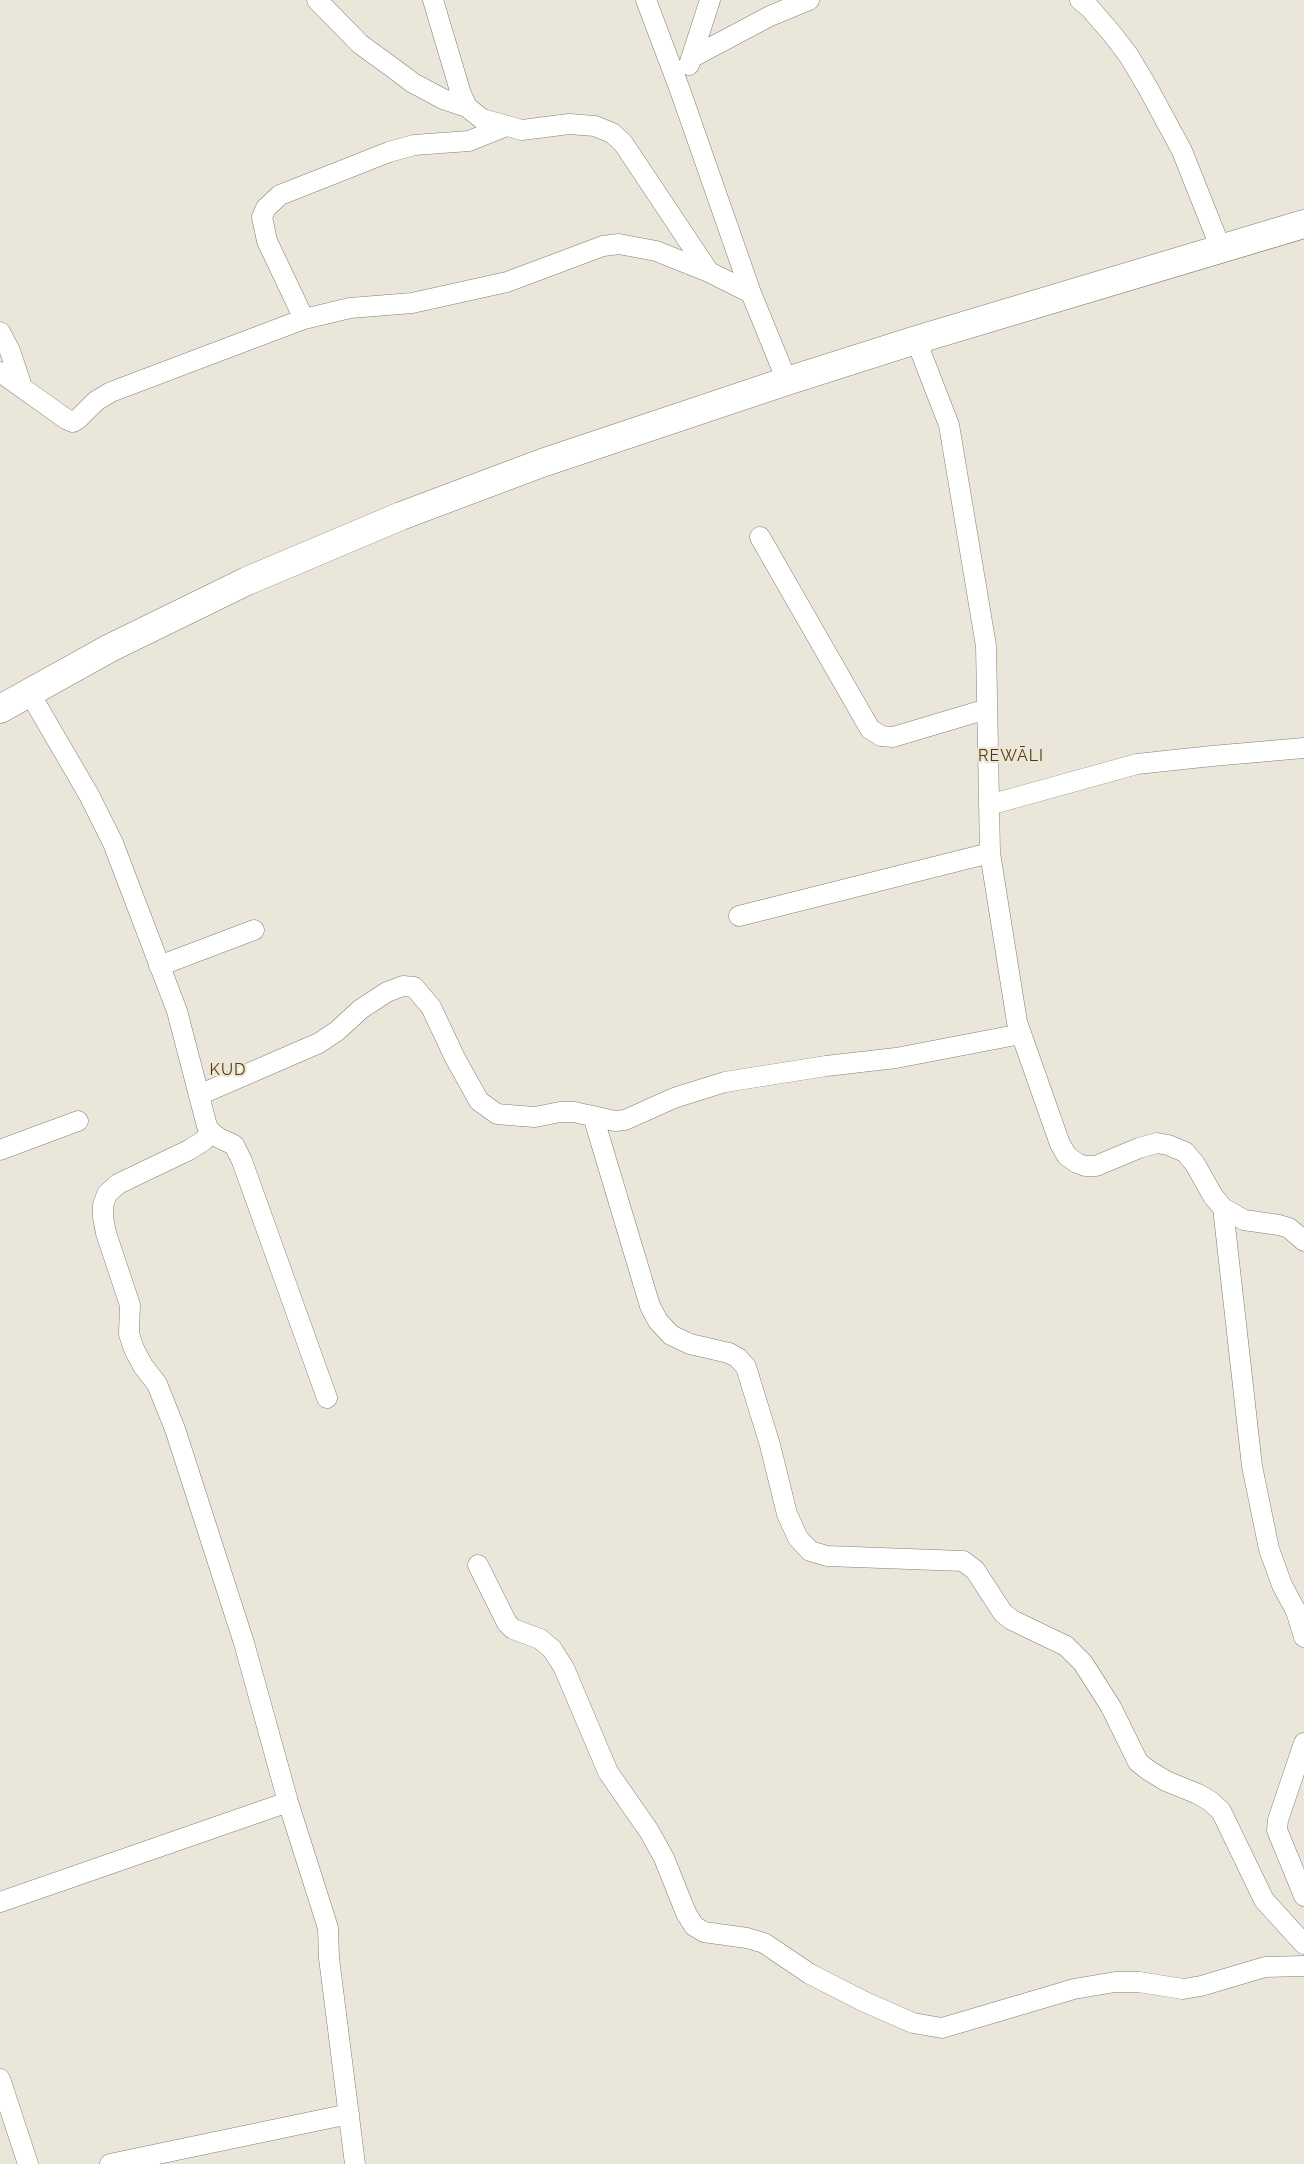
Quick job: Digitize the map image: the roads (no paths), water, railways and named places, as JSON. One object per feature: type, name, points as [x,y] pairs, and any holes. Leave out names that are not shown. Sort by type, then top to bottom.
[{"type":"highway","points":[[0,709],[110,648],[247,580],[402,516],[542,463],[916,340],[1304,224]]},
{"type":"street","points":[[317,0],[360,44],[393,68],[443,99],[467,107],[482,119],[504,127],[522,130],[569,124],[595,126],[612,133],[623,143],[708,272]]},
{"type":"street","points":[[433,0],[461,94],[467,107]]},
{"type":"street","points":[[646,0],[680,90],[751,293],[787,381]]},
{"type":"street","points":[[680,90],[710,0]]},
{"type":"street","points":[[691,58],[770,16],[809,0]]},
{"type":"street","points":[[1080,0],[1089,7],[1113,35],[1129,56],[1148,88],[1182,151],[1220,249]]},
{"type":"street","points":[[304,319],[267,241],[262,218],[266,208],[280,195],[389,152],[414,145],[469,141],[504,127]]},
{"type":"street","points":[[0,372],[73,422],[96,401],[111,392],[304,319],[350,308],[412,304],[497,284],[603,246],[619,244],[656,252],[708,272],[751,293]]},
{"type":"street","points":[[0,332],[10,351],[22,387]]},
{"type":"street","points":[[916,340],[949,425],[986,646],[990,853],[1017,1022],[1060,1144],[1067,1156],[1085,1166],[1096,1166],[1139,1148],[1157,1143],[1168,1145],[1185,1152],[1195,1164],[1222,1208],[1244,1220],[1289,1228],[1304,1241]]},
{"type":"street","points":[[760,537],[870,729],[881,736],[893,736],[987,709]]},
{"type":"street","points":[[29,692],[89,795],[113,843],[177,1011],[211,1132],[234,1145],[242,1161],[328,1398]]},
{"type":"street","points":[[989,805],[1137,764],[1304,748]]},
{"type":"street","points":[[739,916],[990,853]]},
{"type":"street","points":[[160,966],[254,930]]},
{"type":"street","points":[[199,1094],[319,1043],[337,1031],[361,1009],[387,992],[403,986],[414,987],[430,1007],[454,1058],[479,1101],[497,1114],[520,1116],[535,1117],[560,1112],[574,1112],[615,1121],[625,1120],[674,1098],[725,1082],[826,1066],[896,1058],[1022,1034]]},
{"type":"street","points":[[593,1116],[650,1306],[658,1321],[671,1335],[690,1344],[729,1353],[738,1358],[746,1367],[770,1446],[787,1514],[798,1538],[810,1551],[826,1556],[963,1560],[974,1570],[1007,1616],[1066,1646],[1083,1663],[1111,1707],[1138,1762],[1166,1781],[1204,1798],[1221,1812],[1264,1900],[1304,1944]]},
{"type":"street","points":[[0,1150],[78,1121]]},
{"type":"street","points":[[211,1132],[203,1141],[189,1150],[118,1184],[107,1194],[103,1205],[103,1217],[106,1233],[130,1305],[129,1334],[143,1366],[157,1384],[175,1429],[244,1643],[288,1802],[328,1928],[329,1958],[355,2164]]},
{"type":"street","points":[[1222,1208],[1252,1466],[1269,1549],[1282,1585],[1296,1611],[1304,1637]]},
{"type":"street","points":[[478,1565],[507,1623],[514,1630],[540,1639],[552,1649],[564,1668],[608,1772],[649,1831],[664,1858],[686,1913],[694,1926],[704,1932],[747,1938],[764,1943],[810,1974],[865,2002],[913,2023],[942,2028],[1074,1989],[1115,1982],[1139,1982],[1183,1989],[1201,1986],[1266,1967],[1304,1966]]},
{"type":"street","points":[[1304,1743],[1278,1820],[1277,1830],[1304,1896]]},
{"type":"street","points":[[0,1902],[288,1802]]},
{"type":"street","points":[[0,2079],[28,2164]]},
{"type":"street","points":[[110,2164],[348,2114]]},
{"type":"district","name":"REWĀLI","points":[[1011,756]]},
{"type":"district","name":"KUD","points":[[228,1070]]}]
